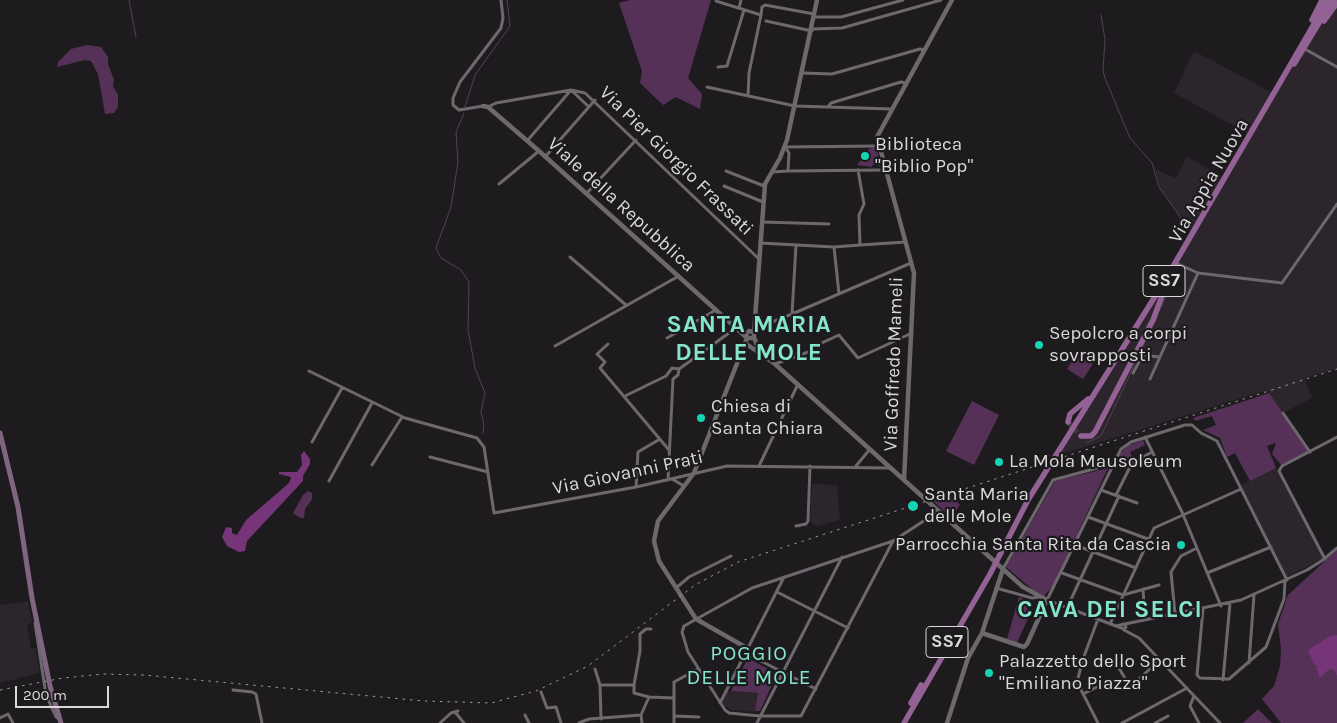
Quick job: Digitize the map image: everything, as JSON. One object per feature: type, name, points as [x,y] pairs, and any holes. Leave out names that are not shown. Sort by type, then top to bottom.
[{"type":"main road","points":[[1310,32],[1322,0]]},
{"type":"main road","name":"Via Appia Nuova","points":[[904,723],[996,562],[1028,500],[1091,396],[1164,282],[1328,0]]},
{"type":"main road","name":"Via Appia Nuova","points":[[1014,528],[1166,286],[1303,48],[1310,32],[1334,0]]},
{"type":"main road","points":[[1310,32],[1337,3]]},
{"type":"main road","points":[[1081,436],[1091,436],[1095,432],[1152,320],[1166,286]]},
{"type":"main road","points":[[1068,422],[1070,414],[1091,396]]},
{"type":"main road","points":[[0,432],[18,507],[34,612],[47,672],[47,685],[61,722]]},
{"type":"main road","name":"Via Appia Nuova","points":[[899,723],[987,572],[996,562]]},
{"type":"street","name":"Via Pier Giorgio Frassati","points":[[501,0],[503,20],[501,28],[463,78],[453,97],[453,105],[458,110],[571,90],[584,92],[595,100],[759,259]]},
{"type":"street","points":[[739,8],[741,0]]},
{"type":"street","points":[[748,648],[696,619],[659,561],[654,534],[658,521],[694,473],[746,340],[751,340],[764,186],[785,147],[803,73],[817,0]]},
{"type":"street","points":[[748,96],[748,73],[762,6],[765,5],[814,16],[841,18],[903,0]]},
{"type":"street","points":[[766,21],[812,30],[842,28],[941,0]]},
{"type":"street","name":"Via Goffredo Mameli","points":[[869,145],[878,133],[952,0]]},
{"type":"street","points":[[716,1],[761,15]]},
{"type":"street","points":[[718,67],[727,66],[744,10]]},
{"type":"street","points":[[1303,48],[1337,67]]},
{"type":"street","points":[[803,73],[832,74],[917,50],[924,50]]},
{"type":"street","points":[[828,107],[840,101],[901,82],[905,83]]},
{"type":"street","points":[[707,87],[795,106],[891,109]]},
{"type":"street","name":"Via Pier Giorgio Frassati","points":[[571,90],[589,107]]},
{"type":"street","points":[[527,141],[571,90]]},
{"type":"street","points":[[545,157],[595,100]]},
{"type":"street","name":"Viale della Repubblica","points":[[486,106],[539,151],[759,351]]},
{"type":"street","name":"Via Goffredo Mameli","points":[[878,133],[878,146],[914,273],[904,480]]},
{"type":"street","points":[[586,194],[636,140]]},
{"type":"street","points":[[785,147],[878,146]]},
{"type":"street","points":[[785,147],[789,153],[788,171]]},
{"type":"street","points":[[498,184],[539,151]]},
{"type":"street","points":[[858,170],[864,204],[859,215],[860,245]]},
{"type":"street","points":[[771,172],[885,170]]},
{"type":"street","points":[[726,171],[764,186]]},
{"type":"street","points":[[724,186],[763,202]]},
{"type":"street","points":[[1178,264],[1198,273],[1282,283],[1337,204]]},
{"type":"street","points":[[762,222],[829,224]]},
{"type":"street","points":[[760,244],[834,247],[906,242]]},
{"type":"street","points":[[792,314],[796,245]]},
{"type":"street","points":[[834,247],[839,294]]},
{"type":"street","points":[[570,257],[627,305]]},
{"type":"street","points":[[625,396],[666,376],[670,370],[679,370],[737,329],[753,332],[760,327],[912,263]]},
{"type":"street","points":[[1150,379],[1198,273]]},
{"type":"street","points":[[555,346],[677,277]]},
{"type":"street","points":[[667,338],[716,310]]},
{"type":"street","points":[[753,332],[759,351],[776,364],[996,562],[1002,571],[1038,597],[1110,624],[1125,627],[1145,620],[1230,604],[1286,580],[1325,559],[1337,548]]},
{"type":"street","points":[[776,364],[811,351],[813,347],[839,335],[858,358],[912,333]]},
{"type":"street","points":[[608,344],[597,354],[605,362],[600,368],[669,450]]},
{"type":"street","points":[[1133,373],[1143,355],[1156,358],[1159,356]]},
{"type":"street","points":[[679,370],[678,376],[673,379],[669,450],[670,480],[684,486]]},
{"type":"street","name":"Via Giovanni Prati","points":[[309,371],[402,417],[477,438],[483,445],[494,513],[636,487],[727,466],[856,466],[890,468]]},
{"type":"street","points":[[759,466],[798,384]]},
{"type":"street","points":[[312,442],[342,388]]},
{"type":"street","points":[[329,481],[372,403]]},
{"type":"street","points":[[1283,413],[1310,452]]},
{"type":"street","points":[[372,465],[402,417]]},
{"type":"street","points":[[982,633],[1024,647],[1027,644],[1112,464],[1123,446],[1185,424],[1217,440],[1286,580],[1284,598],[1268,644],[1232,678],[1223,680],[1199,677],[1197,675],[1203,609]]},
{"type":"street","points":[[1145,437],[1183,515],[1221,606]]},
{"type":"street","points":[[1325,559],[1279,471],[1282,466],[1337,437]]},
{"type":"street","points":[[636,487],[638,452],[660,439]]},
{"type":"street","points":[[856,466],[870,449]]},
{"type":"street","points":[[1067,608],[1106,524],[1128,470],[1134,461],[1152,452]]},
{"type":"street","points":[[430,457],[488,472]]},
{"type":"street","points":[[947,723],[968,658],[982,633],[1002,571],[1053,480],[1112,464]]},
{"type":"street","points":[[796,526],[806,524],[808,521],[810,466]]},
{"type":"street","points":[[1110,624],[1148,539],[1157,526],[1241,489]]},
{"type":"street","points":[[1100,490],[1137,503]]},
{"type":"street","points":[[893,541],[800,717],[729,713],[720,704],[688,652],[682,632],[684,626],[742,592],[893,541],[939,511]]},
{"type":"street","points":[[1088,517],[1148,539]]},
{"type":"street","points":[[1075,545],[1136,568]]},
{"type":"street","points":[[1207,573],[1271,547]]},
{"type":"street","points":[[1175,614],[1171,572],[1182,556],[1197,548]]},
{"type":"street","points":[[677,590],[689,577],[731,556]]},
{"type":"street","points":[[757,723],[842,557]]},
{"type":"street","points":[[1062,573],[1124,595],[1159,585]]},
{"type":"street","points":[[720,704],[784,577]]},
{"type":"street","points":[[995,588],[1032,598],[1038,597]]},
{"type":"street","points":[[1143,589],[1145,620]]},
{"type":"street","points":[[777,592],[848,628]]},
{"type":"street","points":[[1249,663],[1254,595]]},
{"type":"street","points":[[1038,597],[1043,608]]},
{"type":"street","points":[[1223,680],[1230,604]]},
{"type":"street","points":[[34,612],[35,633],[43,679],[47,685]]},
{"type":"street","points":[[1098,619],[1078,680],[1098,723]]},
{"type":"street","points":[[1125,627],[1139,638],[1220,723]]},
{"type":"street","points":[[651,629],[646,629],[640,634],[640,651],[634,693],[649,697],[674,698]]},
{"type":"street","points":[[745,653],[816,689]]},
{"type":"street","points":[[1115,661],[1130,686],[1160,660]]},
{"type":"street","points":[[595,669],[600,685],[601,719]]},
{"type":"street","points":[[674,723],[674,682],[698,669]]},
{"type":"street","points":[[600,685],[634,685]]},
{"type":"street","points":[[1083,694],[1099,686]]},
{"type":"street","points":[[1122,723],[1187,688]]},
{"type":"street","points":[[233,690],[256,694],[262,723]]},
{"type":"street","points":[[541,692],[547,708],[556,708],[561,723]]},
{"type":"street","points":[[1194,696],[1190,706],[1199,723]]},
{"type":"street","points":[[642,723],[640,715],[649,697]]},
{"type":"street","points":[[440,723],[457,712],[464,723]]},
{"type":"street","points":[[0,718],[8,714],[13,723]]},
{"type":"street","points":[[579,723],[589,719],[640,715]]},
{"type":"street","points":[[526,716],[529,723]]},
{"type":"street","points":[[675,716],[699,717]]},
{"type":"street","points":[[1155,723],[1168,716]]},
{"type":"shaded area","points":[[630,0],[711,0],[688,78],[702,94],[700,109],[676,97],[663,105],[640,83],[642,71],[619,3]]},
{"type":"shaded area","points":[[1322,0],[1337,0],[1337,369],[1304,378],[1312,398],[1283,413],[1267,390],[1063,454],[1059,447],[1192,234],[1159,187],[1155,169],[1176,178],[1187,157],[1224,177],[1249,134],[1174,93],[1194,51],[1273,93],[1308,31]]},
{"type":"shaded area","points":[[87,45],[101,47],[108,57],[108,64],[114,80],[113,86],[118,95],[118,107],[114,113],[105,114],[98,74],[91,61],[85,60],[57,67],[58,62],[71,49]]},
{"type":"shaded area","points":[[870,148],[877,148],[880,167],[877,164],[872,165],[872,167],[857,165]]},
{"type":"shaded area","points":[[1077,353],[1093,364],[1083,379],[1067,369]]},
{"type":"shaded area","points":[[1269,393],[1310,452],[1282,466],[1272,454],[1276,443],[1267,446],[1276,468],[1250,481],[1235,453],[1227,457],[1220,438],[1203,430],[1216,425],[1212,416],[1195,421],[1193,418]]},
{"type":"shaded area","points":[[972,401],[999,415],[974,465],[946,451]]},
{"type":"shaded area","points":[[1143,440],[1145,445],[1130,452],[1133,459],[1126,469],[1119,455],[1127,446]]},
{"type":"shaded area","points":[[304,451],[310,459],[310,464],[303,476],[303,481],[247,541],[245,551],[239,552],[227,546],[222,537],[226,527],[232,528],[232,533],[237,535],[246,520],[289,483],[291,477],[279,474],[279,472],[297,472],[302,465],[301,455]]},
{"type":"shaded area","points":[[1108,468],[1053,586],[1044,596],[1033,590],[1006,567],[1055,481]]},
{"type":"shaded area","points":[[1276,468],[1324,558],[1287,577],[1241,485]]},
{"type":"shaded area","points":[[812,484],[837,485],[840,520],[817,526],[810,522]]},
{"type":"shaded area","points":[[967,490],[962,501],[955,500],[960,505],[951,518],[933,501]]},
{"type":"shaded area","points":[[308,491],[312,493],[312,499],[305,509],[304,518],[300,518],[293,513],[303,495]]},
{"type":"shaded area","points":[[1337,550],[1337,723],[1281,723],[1262,699],[1274,686],[1280,666],[1281,649],[1278,624],[1288,595]]},
{"type":"shaded area","points":[[1019,597],[1027,600],[1026,604],[1030,614],[1017,643],[1007,639]]},
{"type":"shaded area","points":[[28,601],[32,622],[27,625],[31,649],[35,648],[40,673],[0,683],[0,605]]},
{"type":"shaded area","points":[[1337,635],[1337,676],[1334,670],[1329,669],[1320,678],[1316,668],[1318,667],[1314,664],[1308,650],[1328,637]]},
{"type":"shaded area","points":[[748,658],[777,674],[760,711],[755,711],[758,693],[731,691]]},
{"type":"shaded area","points":[[727,692],[759,693],[755,712],[731,710],[724,705],[722,702]]},
{"type":"shaded area","points":[[1258,709],[1272,723],[1243,723]]},
{"type":"waterway","points":[[129,0],[136,37]]},
{"type":"waterway","points":[[465,107],[475,75],[510,26],[507,0]]},
{"type":"waterway","points":[[1101,15],[1105,39],[1103,71],[1105,78],[1130,138],[1152,163],[1159,187],[1188,228]]},
{"type":"waterway","points":[[464,113],[456,132],[458,162],[451,207],[436,248],[441,258],[461,270],[469,282],[468,330],[475,368],[485,393],[481,412],[484,425],[483,433]]},
{"type":"waterway","points":[[1086,443],[1101,436],[1177,273]]},
{"type":"tunnel","points":[[1068,422],[1081,436]]},
{"type":"railway","points":[[1057,459],[1337,369]]},
{"type":"railway","points":[[0,690],[63,678],[103,674],[144,675],[424,701],[491,703],[536,691],[588,666],[695,585],[738,562],[1048,462]]},
{"type":"place","name":"Biblioteca \"Biblio Pop\"","points":[[865,156]]},
{"type":"place","name":"Sepolcro a corpi sovrapposti","points":[[1039,345]]},
{"type":"place","name":"Chiesa di Santa Chiara","points":[[701,418]]},
{"type":"place","name":"La Mola Mausoleum","points":[[999,462]]},
{"type":"place","name":"Santa Maria delle Mole","points":[[913,506]]},
{"type":"place","name":"Parrocchia Santa Rita da Cascia","points":[[1181,545]]},
{"type":"place","name":"Palazzetto dello Sport \"Emiliano Piazza\"","points":[[989,673]]},
{"type":"district","name":"SANTA MARIA DELLE MOLE","points":[[749,339]]},
{"type":"district","name":"CAVA DEI SELCI","points":[[1110,610]]},
{"type":"district","name":"POGGIO DELLE MOLE","points":[[749,666]]}]
